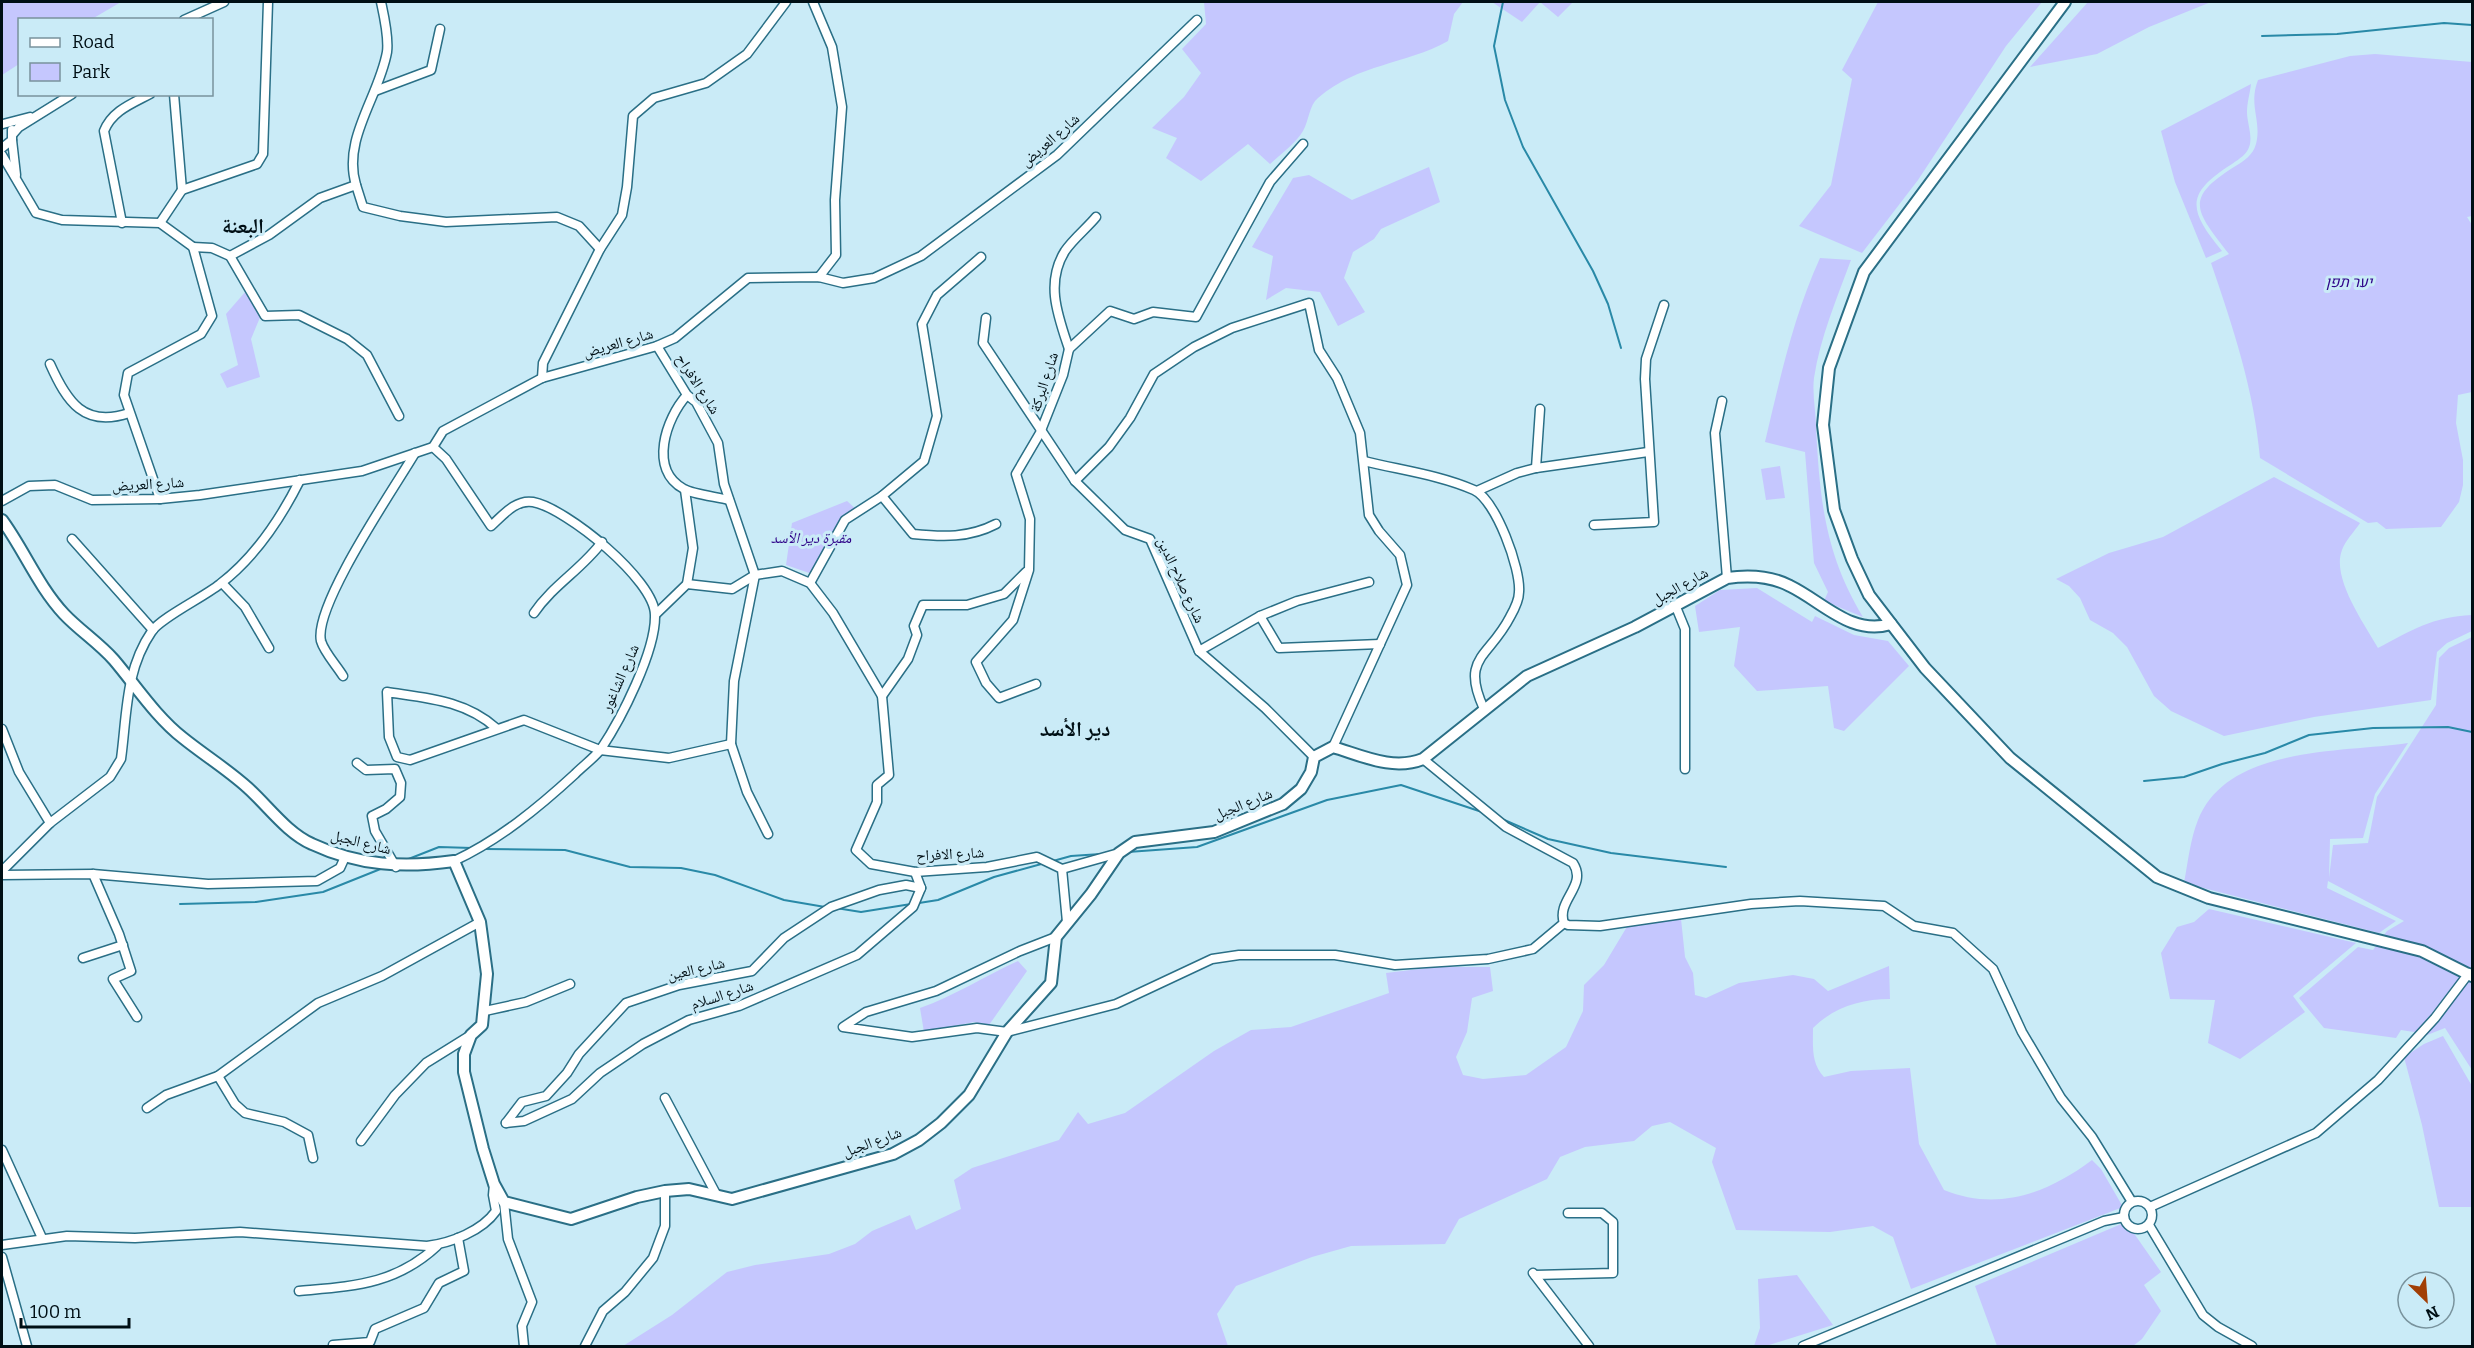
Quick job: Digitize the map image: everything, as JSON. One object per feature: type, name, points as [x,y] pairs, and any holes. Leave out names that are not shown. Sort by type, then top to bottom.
[{"type":"street","points":[[188,18],[224,2]]},
{"type":"street","points":[[160,223],[182,190],[257,164],[263,154],[268,2]]},
{"type":"street","points":[[381,2],[387,50],[375,91],[355,140],[351,168],[363,207],[400,216],[446,222],[557,217],[579,226],[600,249]]},
{"type":"street","points":[[542,378],[543,363],[600,249],[622,215],[627,187],[633,116],[654,98],[706,83],[747,54],[786,2]]},
{"type":"street","points":[[813,2],[831,47],[843,107],[835,200],[836,255],[819,277]]},
{"type":"street","points":[[2065,2],[1864,272],[1844,321],[1830,368],[1823,425],[1834,510],[1862,581],[1925,668],[2010,758],[2157,877],[2209,898],[2422,951],[2471,975],[2378,1080],[2316,1133],[2150,1207]]},
{"type":"street","name":"شارع العريض","points":[[2,501],[29,486],[55,485],[92,500],[160,499],[362,471],[433,447],[443,431],[542,378],[657,346],[675,338],[748,278],[819,277],[843,283],[874,278],[921,256],[1057,155],[1197,20]]},
{"type":"street","points":[[375,91],[431,70],[440,29]]},
{"type":"street","points":[[2,148],[19,127],[69,96]]},
{"type":"street","points":[[122,223],[104,131],[108,121],[116,112],[146,96]]},
{"type":"street","points":[[174,96],[182,190]]},
{"type":"street","points":[[2,124],[53,108]]},
{"type":"street","points":[[2,124],[11,128],[16,175]]},
{"type":"street","name":"شارع البركة","points":[[1036,684],[999,698],[986,683],[976,662],[1013,620],[1029,570],[1030,519],[1016,474],[1040,433],[1063,375],[1069,349],[1110,311],[1134,319],[1153,312],[1196,317],[1270,182],[1303,144]]},
{"type":"street","points":[[2,155],[16,175],[36,213],[62,220],[160,223],[193,246],[212,248],[230,256],[265,316],[299,315],[346,339],[367,355],[399,417]]},
{"type":"street","points":[[230,256],[269,235],[320,198],[356,185]]},
{"type":"street","points":[[1069,349],[1056,312],[1053,288],[1065,252],[1096,217]]},
{"type":"street","points":[[160,499],[124,395],[128,373],[201,334],[212,316],[193,246]]},
{"type":"street","points":[[810,583],[845,520],[882,496],[924,461],[937,416],[922,324],[937,295],[981,257]]},
{"type":"street","points":[[1074,481],[1109,447],[1130,418],[1154,374],[1194,347],[1232,328],[1309,303],[1319,350],[1337,378],[1360,433],[1369,515],[1379,531],[1400,555],[1407,585],[1333,747],[1314,757]]},
{"type":"street","points":[[1594,525],[1654,522],[1648,452],[1646,359],[1664,305]]},
{"type":"street","name":"شارع صلاح الدين","points":[[986,318],[983,343],[1040,433],[1074,481],[1125,530],[1150,539],[1199,651],[1265,708],[1314,757]]},
{"type":"street","name":"شارع الافراح","points":[[657,346],[687,395],[696,402],[718,443],[729,500],[755,575]]},
{"type":"street","points":[[50,364],[70,402],[81,410],[108,418],[129,413]]},
{"type":"street","points":[[687,395],[677,406],[667,424],[663,446],[671,478],[685,490],[729,500]]},
{"type":"street","points":[[1722,401],[1716,442],[1726,578]]},
{"type":"street","points":[[1536,468],[1540,409]]},
{"type":"street","points":[[433,447],[446,459],[491,526],[513,506],[532,502],[557,512],[602,542],[637,577],[656,614],[687,584],[693,548],[685,490]]},
{"type":"street","points":[[1477,491],[1517,473],[1536,468],[1648,452]]},
{"type":"street","points":[[343,676],[321,641],[323,619],[347,565],[415,453]]},
{"type":"street","points":[[1364,461],[1441,479],[1477,491],[1504,533],[1517,566],[1519,593],[1509,618],[1475,669],[1474,686],[1484,709]]},
{"type":"street","points":[[2,873],[50,823],[110,777],[121,759],[129,680],[153,630],[222,583],[260,543],[288,505],[300,480]]},
{"type":"street","points":[[882,496],[913,534],[941,537],[977,534],[996,524]]},
{"type":"street","name":"شارع الجبل","points":[[2,520],[19,544],[37,578],[64,614],[112,659],[182,738],[248,788],[296,834],[311,844],[345,857],[396,867],[454,861]]},
{"type":"street","points":[[72,539],[153,630]]},
{"type":"street","points":[[534,613],[546,596],[590,558],[602,542]]},
{"type":"street","points":[[882,696],[908,659],[917,636],[914,626],[923,605],[967,605],[1005,594],[1029,570]]},
{"type":"street","name":"شارع الافراح","points":[[687,584],[732,589],[755,575],[782,571],[810,583],[833,613],[882,696],[889,775],[878,785],[877,802],[856,850],[871,864],[915,872],[987,867],[1037,857],[1062,869]]},
{"type":"street","points":[[755,575],[734,681],[731,744],[747,792],[768,834]]},
{"type":"street","name":"شارع الجبل","points":[[1333,747],[1396,765],[1407,765],[1423,759],[1527,676],[1676,607],[1726,578],[1741,576],[1778,581],[1853,623],[1872,628],[1891,624]]},
{"type":"street","points":[[1199,651],[1260,616],[1297,601],[1369,582]]},
{"type":"street","points":[[222,583],[245,607],[269,648]]},
{"type":"street","points":[[1676,607],[1684,628],[1685,769]]},
{"type":"street","name":"شارع الشاغور","points":[[454,861],[479,850],[543,804],[600,750],[650,651],[656,614]]},
{"type":"street","points":[[1260,616],[1279,648],[1380,644]]},
{"type":"street","points":[[496,728],[474,712],[452,702],[387,692],[389,737],[397,757],[410,760],[524,720],[600,750],[669,758],[731,744]]},
{"type":"street","points":[[2,729],[19,772],[50,823]]},
{"type":"street","name":"شارع الجبل","points":[[1119,853],[1135,842],[1214,832],[1283,804],[1301,789],[1311,772],[1314,757]]},
{"type":"street","points":[[1119,853],[1091,894],[1056,937],[1020,951],[936,991],[866,1012],[843,1027],[912,1037],[977,1028],[1007,1032],[1116,1004],[1212,959],[1239,955],[1335,955],[1395,965],[1488,959],[1533,949],[1564,923],[1565,906],[1578,882],[1579,874],[1573,863],[1506,827],[1423,759]]},
{"type":"street","points":[[357,763],[366,770],[395,770],[401,783],[400,797],[386,809],[372,816],[375,831],[396,867]]},
{"type":"street","points":[[1067,922],[1062,869],[1119,853]]},
{"type":"street","points":[[2,873],[93,873],[208,884],[317,881],[340,868],[345,857]]},
{"type":"street","points":[[361,1141],[395,1095],[426,1063],[471,1035],[482,1025],[487,974],[480,922],[454,861]]},
{"type":"street","points":[[915,872],[921,888]]},
{"type":"street","points":[[93,873],[123,945],[131,971],[113,979],[137,1017]]},
{"type":"street","name":"شارع العين","points":[[506,1123],[522,1102],[546,1096],[567,1073],[579,1054],[626,1003],[679,986],[752,971],[784,938],[831,907],[879,890],[906,885],[921,888]]},
{"type":"street","name":"شارع السلام","points":[[506,1123],[524,1121],[572,1100],[600,1073],[617,1061],[643,1044],[689,1020],[739,1006],[857,955],[913,907],[921,888]]},
{"type":"street","points":[[1564,923],[1575,927],[1600,927],[1751,904],[1800,901],[1884,906],[1914,926],[1953,933],[1993,969],[2022,1032],[2055,1088],[2092,1137],[2132,1202]]},
{"type":"street","points":[[147,1108],[166,1095],[218,1076],[318,1003],[382,976],[480,922]]},
{"type":"street","name":"شارع الجبل","points":[[504,1202],[571,1219],[637,1197],[665,1191],[689,1189],[732,1199],[893,1154],[919,1140],[941,1123],[969,1095],[1007,1032],[1052,983],[1056,937]]},
{"type":"street","points":[[83,958],[123,945]]},
{"type":"street","points":[[485,1011],[526,1002],[570,984]]},
{"type":"street","points":[[471,1035],[464,1054],[464,1072],[494,1184],[504,1202],[508,1239],[532,1302],[522,1326],[524,1347]]},
{"type":"street","points":[[218,1076],[235,1104],[245,1113],[284,1122],[308,1135],[313,1158]]},
{"type":"street","points":[[665,1098],[716,1194]]},
{"type":"street","points":[[2,1150],[42,1238]]},
{"type":"street","points":[[2,1245],[67,1236],[135,1238],[240,1232],[438,1245],[458,1238],[491,1218],[496,1211],[493,1195],[494,1184]]},
{"type":"street","points":[[585,1347],[603,1311],[625,1292],[653,1258],[665,1226],[665,1191]]},
{"type":"street","points":[[2142,1201],[2150,1207],[2153,1216],[2149,1225],[2136,1229],[2128,1225],[2124,1217],[2126,1208],[2132,1202],[2142,1201]]},
{"type":"street","points":[[1568,1213],[1602,1213],[1613,1222],[1613,1273],[1533,1273],[1589,1347]]},
{"type":"street","points":[[1803,1347],[2104,1221],[2124,1217]]},
{"type":"street","points":[[2149,1225],[2203,1315],[2218,1327],[2252,1347]]},
{"type":"street","points":[[333,1345],[370,1342],[375,1329],[424,1308],[440,1282],[464,1271],[458,1238]]},
{"type":"street","points":[[299,1291],[373,1284],[418,1264],[438,1245]]},
{"type":"street","points":[[2,1257],[27,1347]]},
{"type":"green space","points":[[2,2],[121,2],[94,18],[18,18],[18,65],[2,75]]},
{"type":"green space","points":[[1204,2],[1463,2],[1454,14],[1448,41],[1432,49],[1366,71],[1334,86],[1315,101],[1300,135],[1270,164],[1248,144],[1201,181],[1166,158],[1177,138],[1152,128],[1184,97],[1201,73],[1182,49],[1206,24]]},
{"type":"green space","points":[[1492,2],[1540,2],[1522,22]]},
{"type":"green space","points":[[1540,2],[1573,2],[1558,17]]},
{"type":"green space","points":[[1878,2],[2042,2],[2006,46],[1918,180],[1862,253],[1799,226],[1831,185],[1852,79],[1842,70]]},
{"type":"green space","points":[[2088,2],[2211,2],[2149,27],[2097,54],[2030,67]]},
{"type":"green space","name":"יער תפן","points":[[2375,54],[2472,62],[2472,216],[2467,217],[2472,225],[2472,392],[2458,395],[2456,423],[2463,460],[2463,485],[2459,502],[2441,527],[2386,529],[2377,522],[2368,523],[2260,458],[2248,383],[2211,263],[2229,254],[2209,227],[2200,206],[2201,197],[2207,188],[2245,160],[2255,148],[2257,128],[2254,97],[2258,80],[2350,56]]},
{"type":"green space","points":[[2251,84],[2247,105],[2249,148],[2240,158],[2217,174],[2199,193],[2197,203],[2202,224],[2222,251],[2206,258],[2175,182],[2161,131]]},
{"type":"green space","points":[[1429,167],[1440,202],[1381,229],[1374,239],[1353,252],[1344,278],[1365,312],[1338,326],[1320,292],[1286,288],[1266,300],[1273,256],[1252,247],[1293,178],[1309,175],[1352,200]]},
{"type":"green space","points":[[1820,258],[1851,260],[1820,348],[1813,390],[1820,479],[1832,549],[1850,594],[1863,617],[1824,601],[1828,592],[1814,563],[1805,452],[1765,442],[1795,326]]},
{"type":"green space","points":[[246,291],[261,315],[251,339],[260,377],[227,388],[220,374],[238,365],[226,314]]},
{"type":"green space","points":[[1780,466],[1785,498],[1766,500],[1761,469]]},
{"type":"green space","points":[[2274,477],[2360,523],[2342,550],[2341,574],[2351,601],[2378,648],[2412,630],[2445,618],[2472,615],[2472,631],[2447,643],[2437,652],[2431,700],[2314,717],[2224,736],[2171,711],[2154,696],[2127,647],[2113,633],[2090,620],[2080,598],[2069,586],[2056,579],[2109,553],[2163,537]]},
{"type":"green space","name":"مقبرة دير الأسد","points":[[847,501],[858,511],[845,520],[815,575],[786,565],[792,523]]},
{"type":"green space","points":[[1757,588],[1812,622],[1815,616],[1854,635],[1888,641],[1909,666],[1844,731],[1834,728],[1828,686],[1757,691],[1734,666],[1740,627],[1699,632],[1695,606],[1720,590]]},
{"type":"green space","points":[[2472,637],[2472,1070],[2445,1028],[2422,1037],[2414,1032],[2401,1030],[2396,1038],[2324,1028],[2299,998],[2358,947],[2373,950],[2387,931],[2404,921],[2328,881],[2327,888],[2396,921],[2379,933],[2184,883],[2191,843],[2198,820],[2213,796],[2234,778],[2260,765],[2290,757],[2408,743],[2375,794],[2363,838],[2330,839],[2329,878],[2333,845],[2368,843],[2377,797],[2436,705],[2439,658],[2449,648]]},
{"type":"green space","points":[[2209,909],[2356,943],[2293,996],[2305,1012],[2240,1059],[2208,1043],[2215,1000],[2170,999],[2161,953],[2177,927],[2194,922]]},
{"type":"green space","points":[[1681,919],[1685,957],[1693,973],[1695,995],[1706,998],[1739,983],[1793,975],[1814,979],[1828,991],[1889,966],[1890,999],[1848,1006],[1830,1015],[1813,1028],[1815,1060],[1824,1077],[1851,1071],[1910,1068],[1919,1144],[1944,1190],[1984,1199],[2022,1196],[2058,1182],[2092,1160],[2101,1169],[2123,1207],[1911,1289],[1893,1237],[1873,1226],[1830,1232],[1736,1230],[1712,1162],[1716,1148],[1670,1122],[1652,1126],[1634,1141],[1585,1147],[1560,1157],[1547,1179],[1459,1219],[1445,1244],[1351,1246],[1312,1257],[1236,1286],[1217,1314],[1228,1346],[623,1346],[672,1315],[727,1272],[755,1265],[829,1254],[855,1244],[872,1231],[910,1215],[916,1230],[961,1209],[954,1180],[972,1168],[1059,1140],[1078,1112],[1088,1124],[1125,1113],[1214,1051],[1251,1030],[1291,1027],[1389,993],[1386,973],[1436,967],[1490,967],[1493,991],[1472,998],[1467,1032],[1456,1057],[1463,1075],[1483,1079],[1526,1075],[1566,1047],[1583,1011],[1584,985],[1604,965],[1628,925]]},
{"type":"green space","points":[[1018,961],[1027,971],[989,1025],[974,1022],[924,1032],[920,1008]]},
{"type":"green space","points":[[2443,1036],[2472,1086],[2472,1207],[2439,1207],[2422,1125],[2404,1057],[2424,1044]]},
{"type":"green space","points":[[2126,1222],[2161,1272],[2144,1285],[2161,1311],[2142,1339],[2133,1346],[1997,1346],[1975,1286]]},
{"type":"green space","points":[[1797,1275],[1833,1325],[1766,1346],[1754,1346],[1760,1328],[1758,1279]]},
{"type":"waterway","points":[[1503,2],[1494,46],[1505,100],[1523,147],[1593,271],[1608,304],[1621,348]]},
{"type":"waterway","points":[[2262,36],[2337,34],[2444,23],[2472,25]]},
{"type":"waterway","points":[[2144,781],[2184,777],[2265,753],[2309,735],[2373,728],[2448,727],[2472,732]]},
{"type":"waterway","points":[[1128,852],[1197,847],[1327,800],[1401,785],[1482,812]]},
{"type":"waterway","points":[[1502,819],[1548,839],[1611,853],[1726,867]]},
{"type":"waterway","points":[[406,860],[439,847],[472,848]]},
{"type":"waterway","points":[[484,849],[565,850],[630,867],[681,868],[715,875],[784,900],[825,907]]},
{"type":"waterway","points":[[1053,861],[1071,856],[1101,854]]},
{"type":"waterway","points":[[919,903],[938,900],[994,877],[1045,863]]},
{"type":"waterway","points":[[180,904],[256,902],[323,892],[383,868]]},
{"type":"waterway","points":[[836,908],[861,912],[911,904]]},
{"type":"district","name":"البعنة","points":[[243,226]]},
{"type":"district","name":"دير الأسد","points":[[1075,729]]}]
